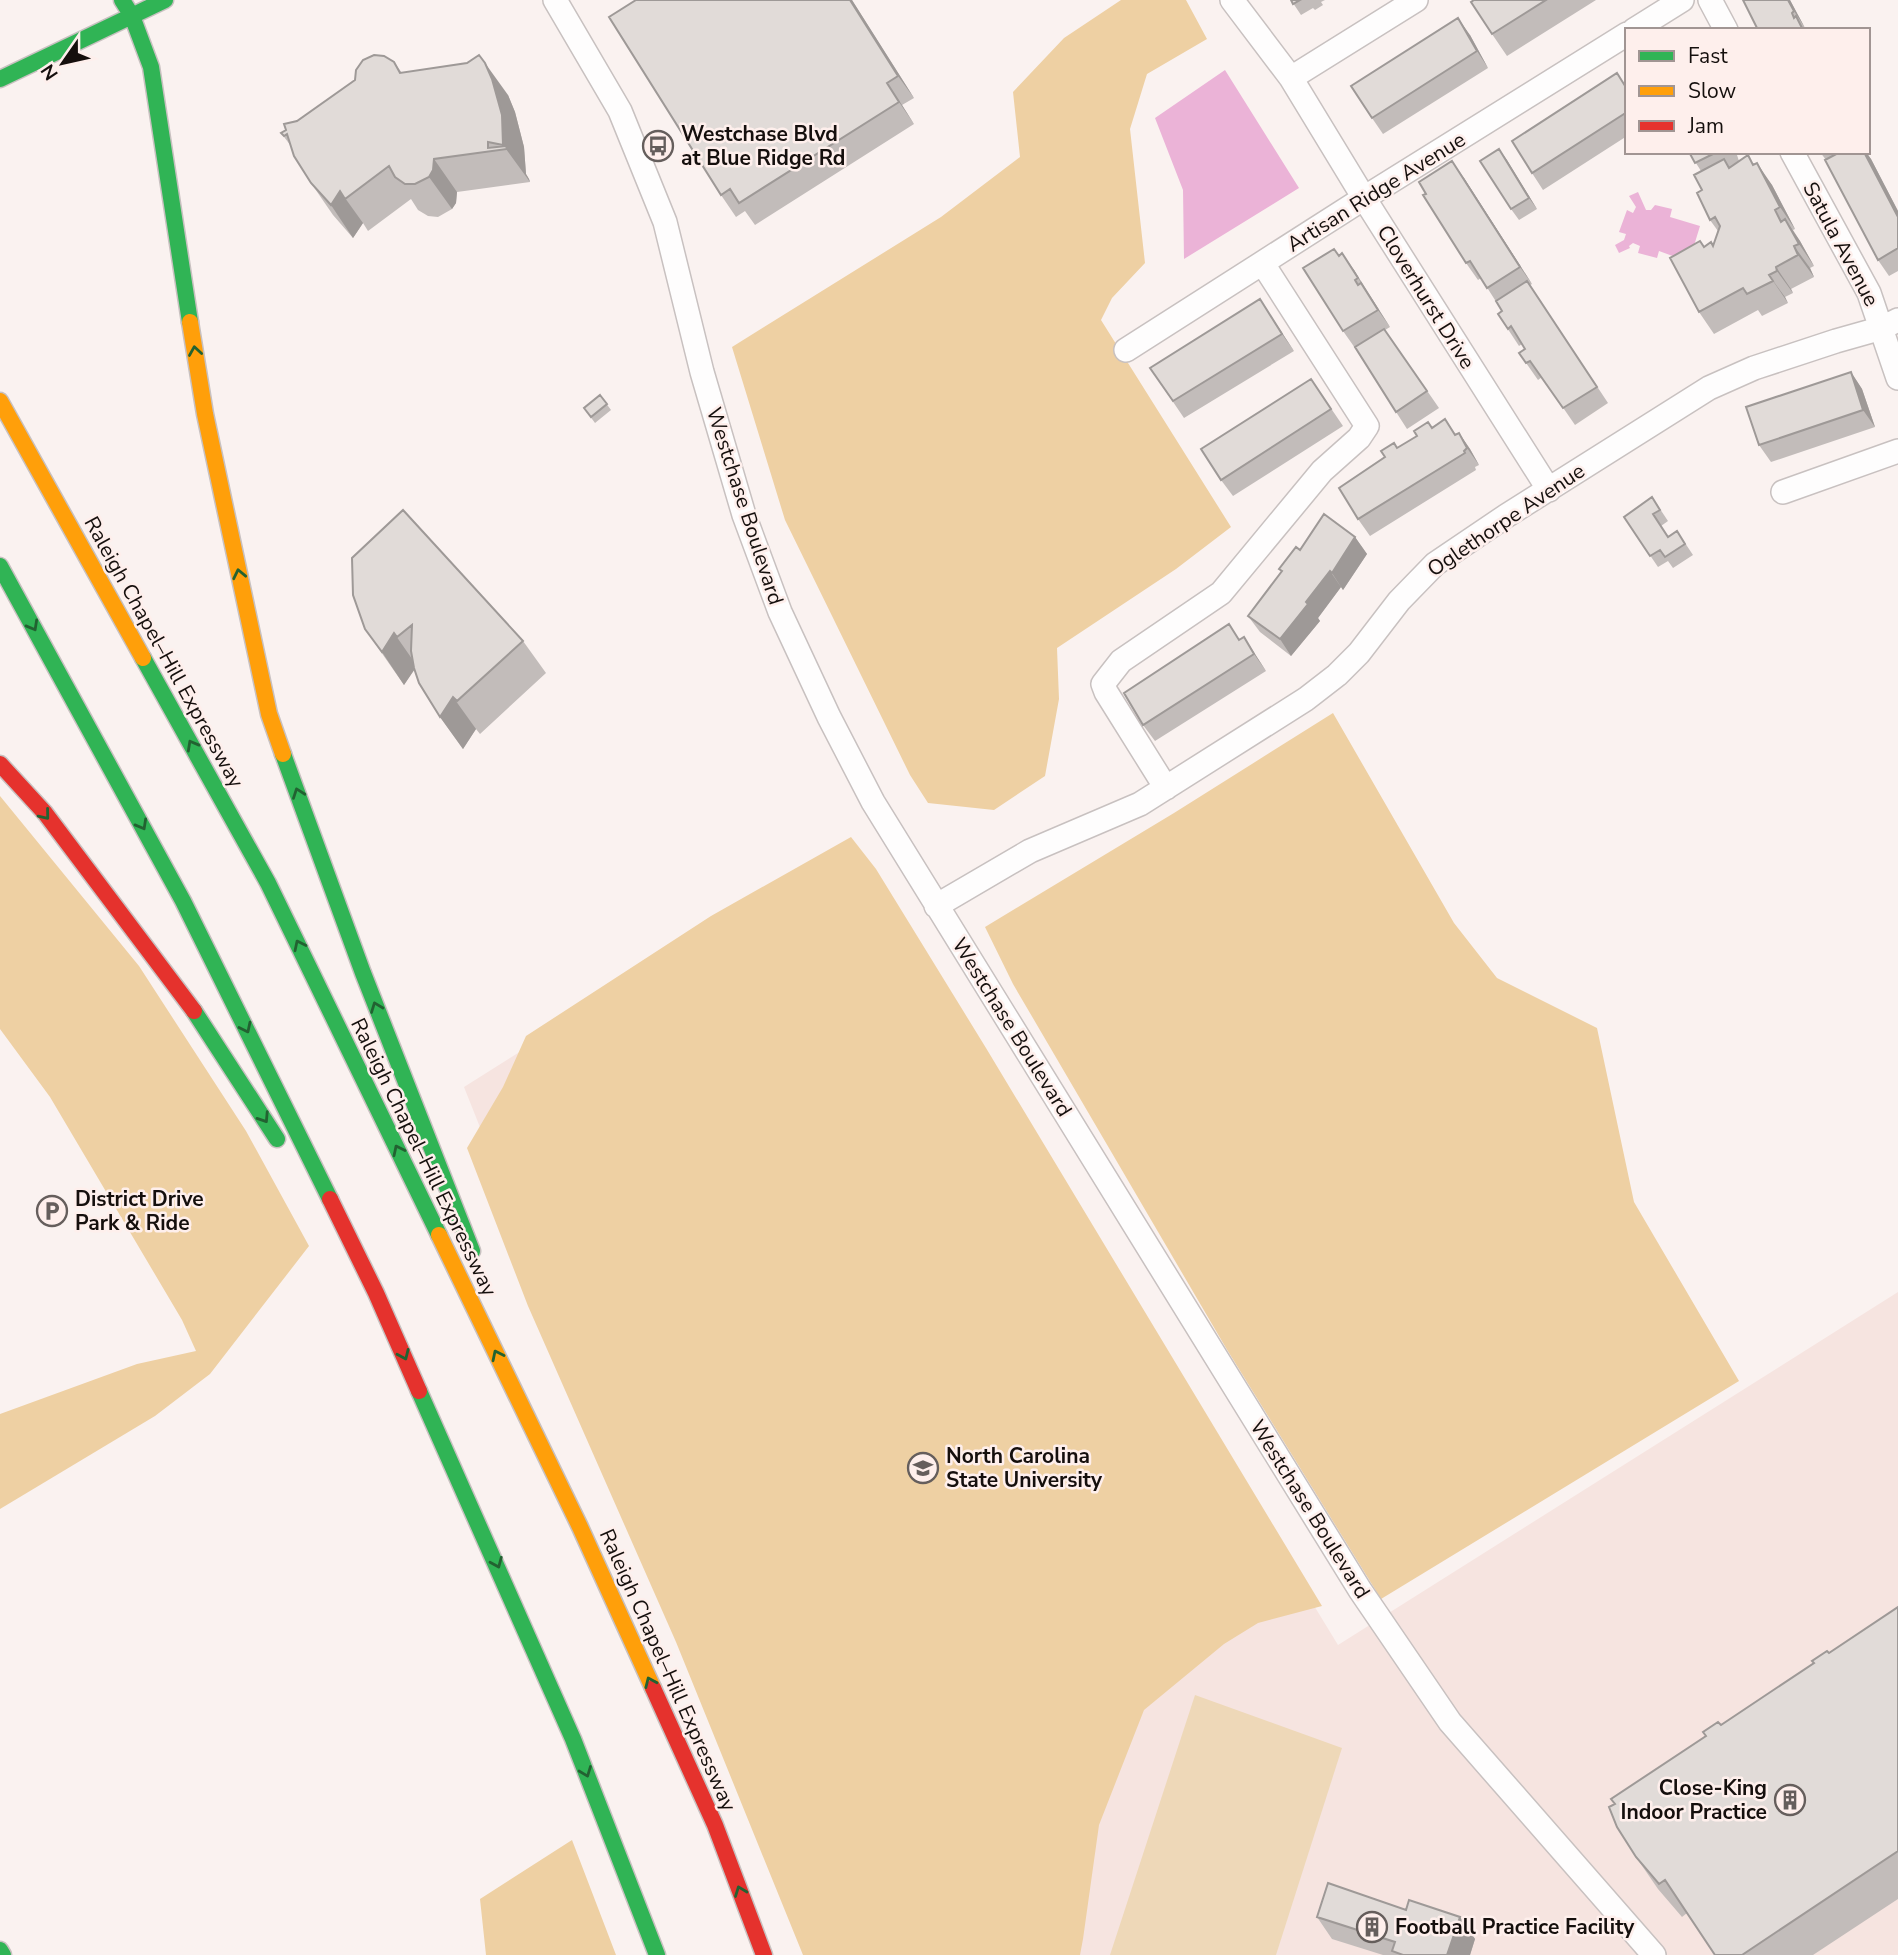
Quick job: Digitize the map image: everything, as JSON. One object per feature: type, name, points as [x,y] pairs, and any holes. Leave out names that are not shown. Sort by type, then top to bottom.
[{"type":"main road","points":[[121,0],[132,16],[151,67],[170,206],[205,414],[269,715],[363,973],[479,1269]]},
{"type":"main road","points":[[0,79],[164,0]]},
{"type":"main road","name":"Raleigh Chapel–Hill Expressway","points":[[0,401],[268,883],[580,1527],[715,1825],[764,1955]]},
{"type":"main road","points":[[0,566],[183,901],[376,1293],[573,1739],[657,1955]]},
{"type":"main road","points":[[0,764],[44,813],[188,1001],[286,1153]]},
{"type":"main road","points":[[301,1176],[376,1293]]},
{"type":"main road","points":[[504,1334],[580,1527]]},
{"type":"main road","points":[[0,1950],[3,1955]]},
{"type":"street","name":"Westchase Boulevard","points":[[555,0],[620,111],[665,222],[702,372],[744,515],[780,612],[829,717],[873,802],[1360,1590],[1450,1722],[1654,1955]]},
{"type":"street","name":"Cloverhurst Drive","points":[[1233,0],[1291,78],[1549,491]]},
{"type":"street","points":[[1291,78],[1416,0]]},
{"type":"street","points":[[1637,28],[1682,0]]},
{"type":"street","points":[[1710,0],[1725,28]]},
{"type":"street","name":"Artisan Ridge Avenue","points":[[1126,350],[1625,35]]},
{"type":"street","name":"Satula Avenue","points":[[1793,154],[1869,293],[1890,324],[1898,378]]},
{"type":"street","points":[[1166,788],[1106,692],[1103,684],[1107,676],[1121,661],[1221,593],[1322,471],[1359,438],[1367,426],[1263,264]]},
{"type":"street","name":"Oglethorpe Avenue","points":[[936,905],[1030,851],[1140,804],[1306,699],[1337,675],[1399,601],[1435,564],[1709,388],[1754,368],[1890,324]]},
{"type":"street","points":[[1783,492],[1898,451]]},
{"type":"shaded area","points":[[1121,0],[1186,0],[1207,39],[1147,74],[1130,129],[1145,263],[1112,298],[1101,320],[1231,527],[1176,569],[1057,648],[1059,699],[1045,776],[994,810],[928,803],[910,775],[785,520],[732,347],[941,217],[1020,157],[1013,92],[1064,38]]},
{"type":"shaded area","points":[[1225,70],[1299,188],[1184,259],[1183,190],[1155,118]]},
{"type":"shaded area","points":[[1638,192],[1646,210],[1651,210],[1655,205],[1672,209],[1670,217],[1700,226],[1689,262],[1659,251],[1657,258],[1638,253],[1640,246],[1633,243],[1630,248],[1619,253],[1615,245],[1624,240],[1626,234],[1619,232],[1627,210],[1633,213],[1636,207],[1629,196]]},
{"type":"shaded area","points":[[1333,713],[1454,923],[1497,978],[1597,1028],[1634,1202],[1739,1381],[1381,1599],[1226,1348],[1013,984],[985,927]]},
{"type":"shaded area","points":[[0,796],[139,966],[246,1131],[309,1246],[210,1374],[155,1416],[0,1509],[0,1414],[137,1364],[196,1351],[182,1320],[50,1097],[0,1029]]},
{"type":"shaded area","points":[[851,837],[876,869],[986,1048],[1322,1606],[1258,1623],[1224,1644],[1144,1710],[1099,1825],[1080,1955],[803,1955],[676,1642],[528,1306],[467,1148],[503,1087],[526,1036],[711,916]]},
{"type":"shaded area","name":"North Carolina State University","points":[[850,844],[1338,1645],[1898,1292],[1898,1955],[809,1955],[464,1087]]},
{"type":"shaded area","points":[[1195,1695],[1342,1748],[1276,1955],[1110,1955]]},
{"type":"shaded area","points":[[572,1840],[616,1955],[486,1955],[480,1899]]},
{"type":"building","points":[[636,0],[850,0],[898,76],[887,83],[899,102],[739,203],[730,189],[721,195],[609,17]]},
{"type":"building","points":[[1546,0],[1492,34],[1471,2]]},
{"type":"building","points":[[1743,0],[1788,0],[1794,11],[1794,18],[1796,16],[1802,28],[1757,28]]},
{"type":"building","points":[[1458,18],[1477,51],[1372,118],[1351,86]]},
{"type":"building","points":[[374,55],[384,56],[394,62],[400,73],[467,63],[479,55],[492,79],[502,115],[503,145],[488,142],[488,148],[506,146],[507,149],[434,159],[429,177],[415,184],[405,184],[395,177],[389,166],[345,199],[340,191],[331,205],[311,183],[294,156],[287,134],[284,136],[281,133],[286,130],[284,124],[297,121],[355,80],[356,70],[363,60]]},
{"type":"building","points":[[1617,73],[1625,86],[1625,113],[1532,173],[1512,141]]},
{"type":"building","points":[[1499,149],[1529,198],[1511,209],[1480,161]]},
{"type":"building","points":[[1690,154],[1713,154],[1695,163]]},
{"type":"building","points":[[1836,154],[1865,154],[1898,217],[1898,248],[1878,260],[1825,160]]},
{"type":"building","points":[[1748,155],[1753,165],[1757,163],[1780,207],[1775,210],[1781,222],[1785,219],[1799,244],[1794,246],[1798,255],[1776,267],[1777,271],[1769,275],[1773,281],[1747,294],[1743,288],[1699,312],[1670,258],[1700,241],[1704,247],[1711,242],[1713,246],[1720,226],[1715,217],[1710,220],[1697,193],[1702,190],[1694,175],[1724,159],[1729,168]]},
{"type":"building","points":[[1452,161],[1520,267],[1487,288],[1470,261],[1466,263],[1423,195],[1426,194],[1419,182]]},
{"type":"building","points":[[1334,249],[1339,256],[1342,253],[1358,278],[1355,280],[1358,285],[1361,283],[1378,310],[1343,331],[1303,268]]},
{"type":"building","points":[[1527,281],[1597,387],[1563,408],[1530,361],[1526,363],[1519,353],[1525,349],[1511,326],[1508,329],[1498,314],[1502,311],[1496,301]]},
{"type":"building","points":[[1260,299],[1282,334],[1173,401],[1150,368]]},
{"type":"building","points":[[1384,329],[1427,391],[1396,412],[1355,347]]},
{"type":"building","points":[[1851,372],[1863,410],[1759,445],[1746,407]]},
{"type":"building","points":[[1311,379],[1331,409],[1221,480],[1201,449]]},
{"type":"building","points":[[600,395],[607,404],[591,417],[584,408]]},
{"type":"building","points":[[1445,419],[1455,435],[1459,433],[1467,448],[1465,453],[1358,519],[1339,488],[1385,457],[1381,451],[1394,443],[1397,448],[1417,436],[1414,431],[1428,422],[1432,428]]},
{"type":"building","points":[[1652,497],[1660,510],[1653,514],[1668,537],[1677,531],[1685,544],[1665,557],[1660,550],[1650,556],[1624,517]]},
{"type":"building","points":[[403,510],[523,641],[457,701],[453,697],[440,717],[419,683],[414,668],[411,651],[412,625],[397,637],[394,633],[382,652],[365,629],[353,595],[352,558]]},
{"type":"building","points":[[1324,514],[1355,537],[1332,573],[1330,571],[1280,639],[1248,616],[1282,571],[1279,569],[1296,547],[1300,550]]},
{"type":"building","points":[[1229,624],[1239,640],[1244,637],[1254,654],[1143,725],[1124,693]]},
{"type":"building","name":"Close-King Indoor Practice","points":[[1898,1607],[1898,1851],[1742,1955],[1715,1955],[1665,1880],[1659,1884],[1636,1857],[1617,1827],[1609,1807],[1615,1804],[1611,1799],[1706,1736],[1703,1732],[1718,1722],[1721,1725],[1814,1663],[1812,1661],[1827,1651],[1829,1653]]},
{"type":"building","points":[[1328,1883],[1406,1910],[1409,1900],[1460,1917],[1447,1955],[1403,1955],[1392,1951],[1395,1942],[1317,1917]]},
{"type":"traffic: fast","points":[[122,0],[132,16],[151,67],[190,322]]},
{"type":"traffic: fast","points":[[0,79],[165,0]]},
{"type":"traffic: fast","points":[[0,566],[183,901],[330,1199]]},
{"type":"traffic: fast","points":[[143,658],[268,883],[439,1235]]},
{"type":"traffic: fast","points":[[283,754],[363,973],[472,1251]]},
{"type":"traffic: fast","points":[[194,1011],[277,1139]]},
{"type":"traffic: fast","points":[[419,1391],[573,1739],[657,1955]]},
{"type":"traffic: fast","points":[[0,1950],[3,1955]]},
{"type":"traffic: slow","points":[[190,322],[205,414],[269,714],[283,754]]},
{"type":"traffic: slow","points":[[0,401],[143,658]]},
{"type":"traffic: slow","points":[[439,1235],[580,1527],[653,1688]]},
{"type":"traffic: jam","points":[[0,764],[45,813],[194,1011]]},
{"type":"traffic: jam","points":[[330,1199],[376,1293],[419,1391]]},
{"type":"traffic: jam","points":[[653,1688],[715,1825],[764,1955]]},
{"type":"place","name":"Westchase Blvd at Blue Ridge Rd","points":[[658,146]]},
{"type":"place","name":"District Drive Park & Ride","points":[[52,1211]]},
{"type":"place","name":"North Carolina State University","points":[[923,1468]]},
{"type":"place","name":"Close-King Indoor Practice","points":[[1790,1800]]},
{"type":"place","name":"Football Practice Facility","points":[[1372,1927]]}]
